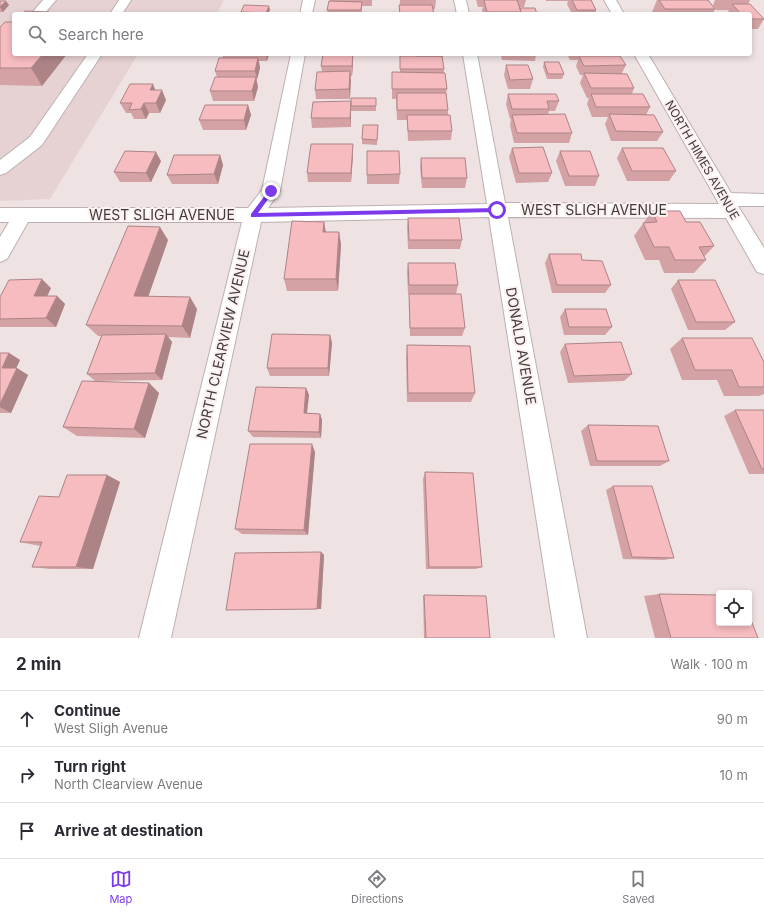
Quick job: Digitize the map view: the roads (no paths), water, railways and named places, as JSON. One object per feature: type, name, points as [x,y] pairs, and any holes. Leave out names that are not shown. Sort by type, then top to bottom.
[{"type":"street","points":[[39,12],[50,0]]},
{"type":"street","points":[[117,12],[125,0]]},
{"type":"street","points":[[306,12],[309,0]]},
{"type":"street","points":[[460,0],[462,12]]},
{"type":"street","points":[[610,0],[617,12]]},
{"type":"street","points":[[0,169],[36,141],[94,56]]},
{"type":"street","name":"NORTH CLEARVIEW AVENUE","points":[[155,638],[253,215],[271,191],[298,56]]},
{"type":"street","name":"DONALD AVENUE","points":[[470,56],[571,638]]},
{"type":"street","name":"NORTH HIMES AVENUE","points":[[642,56],[764,266]]},
{"type":"street","name":"WEST SLIGH AVENUE","points":[[0,215],[253,215],[728,205],[764,200]]},
{"type":"street","points":[[0,254],[23,214]]}]
